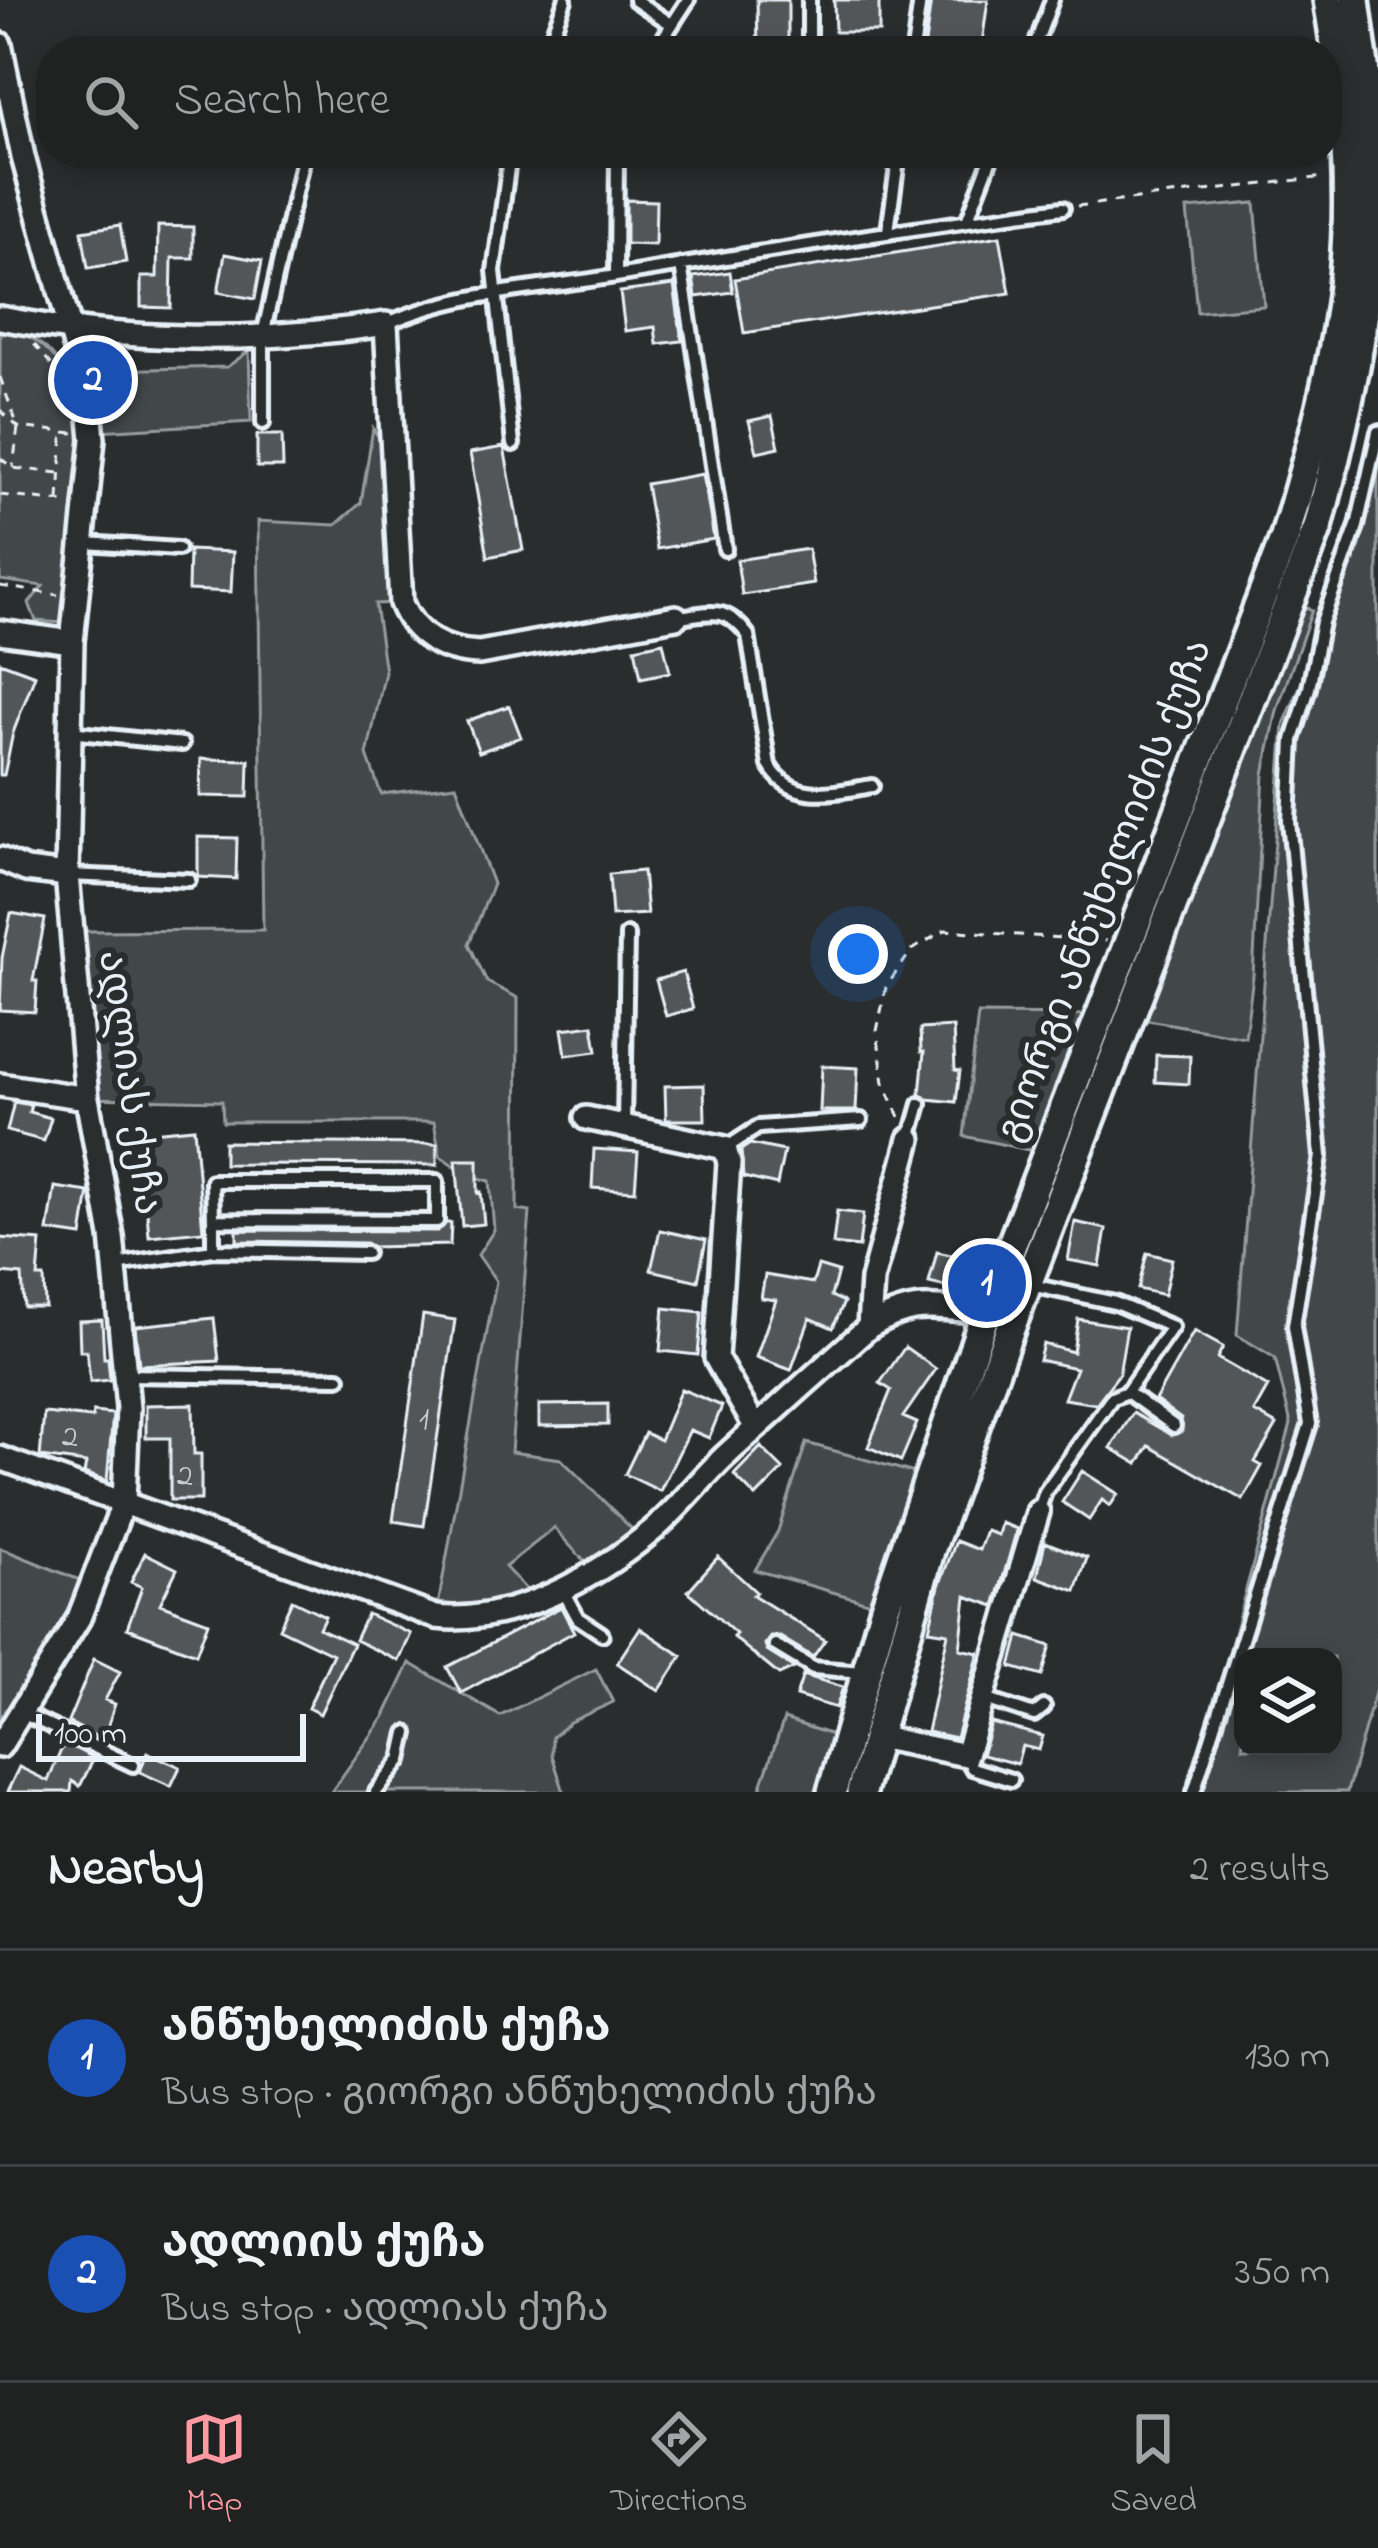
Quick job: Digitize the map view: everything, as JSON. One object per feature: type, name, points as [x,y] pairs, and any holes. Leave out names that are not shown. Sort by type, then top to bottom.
[{"type":"main road","name":"გიორგი ანწუხელიძის ქუჩა","points":[[1328,0],[1334,36]]},
{"type":"main road","name":"გიორგი ანწუხელიძის ქუჩა","points":[[861,1792],[930,1551],[1324,504],[1353,391],[1370,283],[1374,171],[1354,0]]},
{"type":"main road","name":"გიორგი ანწუხელიძის ქუჩა","points":[[832,1792],[866,1672],[985,1314],[1285,537],[1313,437],[1344,279],[1349,174],[1342,91]]},
{"type":"street","name":"ადლიას ქუჩა","points":[[0,44],[23,157],[89,397],[94,439],[72,642],[67,875],[87,1098],[116,1265],[128,1408],[124,1501],[80,1618],[0,1746]]},
{"type":"street","points":[[0,318],[72,331],[262,335],[386,324],[401,603],[409,622],[442,646],[479,653],[676,617]]},
{"type":"street","points":[[0,632],[72,642]]},
{"type":"street","points":[[0,859],[26,870],[67,875]]},
{"type":"street","points":[[0,1085],[87,1098]]},
{"type":"street","points":[[586,1118],[725,1148],[730,1163],[716,1358],[756,1428]]},
{"type":"street","points":[[869,1327],[872,1280],[910,1139]]},
{"type":"street","points":[[0,1458],[436,1617],[468,1620],[562,1589],[609,1564],[657,1527],[756,1428],[869,1327],[899,1309],[965,1310]]},
{"type":"street","points":[[877,1737],[966,1755],[1038,1512]]},
{"type":"lane","points":[[552,36],[566,0]]},
{"type":"lane","points":[[635,0],[671,24]]},
{"type":"lane","points":[[664,36],[688,0]]},
{"type":"lane","points":[[809,0],[809,36]]},
{"type":"lane","points":[[915,36],[920,0]]},
{"type":"lane","points":[[1039,36],[1052,0]]},
{"type":"lane","points":[[262,423],[262,335],[301,168]]},
{"type":"lane","points":[[507,168],[494,271],[513,444]]},
{"type":"lane","points":[[616,276],[617,168]]},
{"type":"lane","points":[[888,231],[897,168]]},
{"type":"lane","points":[[967,220],[987,168]]},
{"type":"lane","points":[[386,324],[412,313],[497,296],[888,231],[1063,208]]},
{"type":"lane","points":[[680,266],[725,549]]},
{"type":"lane","points":[[1194,1792],[1310,1424],[1294,1326],[1321,1156],[1289,821],[1293,740],[1322,622],[1357,526],[1378,432]]},
{"type":"lane","points":[[85,543],[178,549]]},
{"type":"lane","points":[[676,617],[719,612],[735,618],[748,635],[775,775],[812,795],[872,786]]},
{"type":"lane","points":[[70,732],[182,744]]},
{"type":"lane","points":[[67,875],[189,880]]},
{"type":"lane","points":[[624,1126],[627,935]]},
{"type":"lane","points":[[910,1139],[920,1104]]},
{"type":"lane","points":[[725,1148],[758,1127],[861,1120]]},
{"type":"lane","points":[[213,1220],[437,1221],[437,1181],[212,1180],[213,1250]]},
{"type":"lane","points":[[116,1265],[213,1250],[366,1253]]},
{"type":"lane","points":[[1027,1284],[1115,1304],[1172,1327],[1127,1392],[1112,1398],[1045,1492],[1038,1512]]},
{"type":"lane","points":[[125,1375],[339,1378]]},
{"type":"lane","points":[[1127,1392],[1174,1426]]},
{"type":"lane","points":[[562,1589],[578,1618],[602,1634]]},
{"type":"lane","points":[[775,1646],[813,1667],[866,1672]]},
{"type":"lane","points":[[982,1697],[1034,1715],[1044,1707]]},
{"type":"lane","points":[[18,1712],[133,1765]]},
{"type":"lane","points":[[376,1792],[401,1760],[407,1733]]},
{"type":"lane","points":[[966,1755],[972,1768],[1011,1780]]},
{"type":"path","points":[[1063,208],[1325,177]]},
{"type":"path","points":[[34,344],[62,378]]},
{"type":"path","points":[[0,376],[18,428],[13,468]]},
{"type":"path","points":[[0,410],[18,428],[76,434],[74,417]]},
{"type":"path","points":[[59,502],[63,432]]},
{"type":"path","points":[[0,458],[13,468],[61,473]]},
{"type":"path","points":[[0,495],[72,503]]},
{"type":"path","points":[[0,586],[59,595]]},
{"type":"path","points":[[910,1139],[884,1083],[877,1031],[886,987],[912,950],[945,930],[1108,941]]},
{"type":"shaded area","points":[[1255,203],[1264,306],[1197,312],[1187,209]]},
{"type":"shaded area","points":[[0,325],[40,343],[65,372],[79,409],[82,497],[63,623],[36,621],[29,603],[43,586],[0,580]]},
{"type":"shaded area","points":[[249,351],[251,422],[98,431],[94,407],[101,374],[227,367]]},
{"type":"shaded area","points":[[373,428],[385,448],[396,603],[375,604],[385,672],[367,755],[381,794],[456,785],[493,884],[469,944],[487,982],[518,998],[517,1210],[530,1212],[511,1452],[561,1459],[642,1539],[594,1572],[554,1528],[505,1567],[535,1599],[436,1617],[496,1281],[478,1255],[494,1230],[490,1181],[468,1175],[440,1156],[434,1122],[223,1122],[222,1101],[87,1098],[82,931],[263,930],[258,521],[336,525],[361,503]]},
{"type":"shaded area","points":[[1378,460],[1378,1682],[1347,1792],[1191,1792],[1291,1424],[1275,1358],[1237,1335],[1284,724],[1360,546]]},
{"type":"shaded area","points":[[1290,599],[1312,610],[1277,710],[1264,774],[1245,1037],[1131,1017]]},
{"type":"shaded area","points":[[978,1014],[1100,1015],[1047,1154],[964,1136]]},
{"type":"shaded area","points":[[806,1443],[929,1477],[885,1607],[755,1570],[778,1531]]},
{"type":"shaded area","points":[[0,1548],[92,1585],[0,1728]]},
{"type":"shaded area","points":[[410,1663],[500,1716],[596,1669],[613,1702],[570,1722],[552,1737],[552,1755],[564,1792],[331,1792],[385,1716]]},
{"type":"shaded area","points":[[784,1719],[847,1740],[832,1792],[759,1792]]},
{"type":"building","points":[[757,0],[788,0],[788,36],[758,36]]},
{"type":"building","points":[[834,0],[879,0],[879,32],[835,32]]},
{"type":"building","points":[[931,0],[988,0],[983,36],[926,36]]},
{"type":"building","points":[[626,200],[656,201],[655,245],[626,244]]},
{"type":"building","points":[[120,225],[126,262],[88,268],[82,231]]},
{"type":"building","points":[[158,226],[193,227],[193,258],[172,258],[171,308],[141,307],[141,277],[157,277]]},
{"type":"building","points":[[1000,236],[1010,293],[744,333],[735,279]]},
{"type":"building","points":[[225,254],[262,261],[255,299],[218,292]]},
{"type":"building","points":[[730,272],[733,292],[696,297],[693,277]]},
{"type":"building","points":[[674,285],[682,341],[657,344],[655,327],[625,331],[620,292]]},
{"type":"building","points":[[772,416],[779,447],[757,452],[749,421]]},
{"type":"building","points":[[257,435],[282,435],[283,467],[257,467]]},
{"type":"building","points":[[504,447],[523,550],[488,557],[470,453]]},
{"type":"building","points":[[703,474],[714,539],[657,549],[646,484]]},
{"type":"building","points":[[808,549],[814,584],[742,595],[737,560]]},
{"type":"building","points":[[189,550],[233,552],[231,592],[188,590]]},
{"type":"building","points":[[663,642],[670,672],[641,678],[635,648]]},
{"type":"building","points":[[0,662],[35,675],[13,733],[4,775],[0,775]]},
{"type":"building","points":[[509,706],[521,737],[479,752],[467,721]]},
{"type":"building","points":[[201,759],[249,760],[248,797],[200,796]]},
{"type":"building","points":[[198,837],[237,838],[236,879],[198,877]]},
{"type":"building","points":[[643,871],[647,914],[612,916],[609,874]]},
{"type":"building","points":[[11,913],[45,919],[33,981],[37,981],[35,1012],[0,1010],[2,958]]},
{"type":"building","points":[[683,972],[693,1009],[666,1016],[656,980]]},
{"type":"building","points":[[593,1025],[597,1051],[566,1055],[562,1029]]},
{"type":"building","points":[[953,1027],[955,1070],[960,1071],[956,1102],[928,1099],[920,1094],[924,1052],[920,1029]]},
{"type":"building","points":[[1156,1055],[1190,1056],[1189,1084],[1155,1082]]},
{"type":"building","points":[[822,1066],[858,1068],[856,1111],[820,1111]]},
{"type":"building","points":[[704,1085],[705,1120],[666,1120],[665,1086]]},
{"type":"building","points":[[14,1102],[31,1105],[29,1112],[51,1118],[44,1141],[7,1131]]},
{"type":"building","points":[[194,1128],[203,1231],[149,1236],[140,1133]]},
{"type":"building","points":[[224,1142],[437,1144],[437,1165],[224,1164]]},
{"type":"building","points":[[750,1144],[784,1151],[777,1185],[743,1177],[741,1150]]},
{"type":"building","points":[[594,1149],[638,1152],[635,1191],[592,1188]]},
{"type":"building","points":[[456,1160],[478,1160],[484,1224],[462,1226]]},
{"type":"building","points":[[55,1187],[89,1192],[82,1236],[48,1231]]},
{"type":"building","points":[[837,1211],[863,1214],[859,1247],[833,1244]]},
{"type":"building","points":[[1075,1222],[1106,1229],[1100,1266],[1068,1260]]},
{"type":"building","points":[[451,1223],[450,1245],[237,1241],[237,1230],[437,1231]]},
{"type":"building","points":[[660,1230],[706,1240],[698,1281],[651,1270]]},
{"type":"building","points":[[0,1238],[41,1241],[38,1277],[44,1277],[45,1307],[24,1307],[22,1275],[0,1273]]},
{"type":"building","points":[[937,1252],[974,1260],[966,1292],[929,1283]]},
{"type":"building","points":[[1147,1253],[1172,1259],[1164,1295],[1138,1289]]},
{"type":"building","points":[[818,1266],[838,1272],[831,1296],[844,1302],[833,1328],[810,1318],[791,1370],[756,1357],[776,1300],[761,1298],[765,1275],[813,1283]]},
{"type":"building","points":[[664,1308],[702,1312],[698,1355],[660,1351]]},
{"type":"building","points":[[423,1315],[455,1320],[424,1526],[393,1521]]},
{"type":"building","points":[[214,1318],[219,1361],[139,1365],[135,1326]]},
{"type":"building","points":[[1078,1319],[1127,1327],[1119,1374],[1096,1404],[1064,1399],[1076,1368],[1039,1360],[1043,1344],[1073,1352]]},
{"type":"building","points":[[102,1320],[110,1380],[90,1382],[87,1351],[80,1351],[79,1321]]},
{"type":"building","points":[[1194,1331],[1223,1347],[1217,1358],[1268,1387],[1254,1412],[1277,1425],[1255,1462],[1262,1466],[1243,1500],[1149,1446],[1138,1464],[1111,1448],[1133,1413],[1172,1435],[1182,1431],[1181,1419],[1155,1400]]},
{"type":"building","points":[[905,1347],[936,1369],[903,1417],[917,1423],[901,1461],[868,1447],[891,1390],[880,1383]]},
{"type":"building","points":[[681,1389],[722,1406],[709,1438],[690,1430],[660,1491],[625,1474],[645,1433],[660,1440]]},
{"type":"building","points":[[193,1404],[194,1454],[201,1454],[201,1500],[170,1500],[170,1438],[146,1438],[146,1405]]},
{"type":"building","points":[[608,1404],[608,1425],[539,1426],[539,1405]]},
{"type":"building","points":[[93,1412],[113,1414],[107,1481],[84,1473],[86,1463],[40,1457],[44,1413],[92,1418]]},
{"type":"building","points":[[761,1447],[783,1469],[756,1497],[734,1475]]},
{"type":"building","points":[[1082,1471],[1118,1494],[1110,1506],[1102,1500],[1089,1520],[1062,1502]]},
{"type":"building","points":[[1001,1523],[1017,1529],[995,1606],[966,1596],[960,1649],[979,1653],[956,1738],[927,1732],[948,1633],[929,1630],[939,1586],[956,1541],[979,1550],[986,1531],[998,1535]]},
{"type":"building","points":[[1045,1542],[1087,1558],[1076,1591],[1037,1577]]},
{"type":"building","points":[[145,1553],[177,1569],[160,1604],[208,1622],[196,1654],[127,1628],[142,1587],[131,1582]]},
{"type":"building","points":[[718,1557],[756,1592],[753,1595],[825,1640],[813,1657],[771,1636],[765,1644],[767,1651],[794,1668],[779,1675],[688,1591]]},
{"type":"building","points":[[292,1600],[325,1616],[319,1628],[353,1644],[320,1714],[308,1708],[333,1654],[279,1628]]},
{"type":"building","points":[[561,1607],[574,1632],[461,1693],[447,1667]]},
{"type":"building","points":[[367,1614],[411,1634],[399,1661],[355,1640]]},
{"type":"building","points":[[640,1628],[682,1656],[659,1691],[617,1663]]},
{"type":"building","points":[[1019,1636],[1051,1646],[1042,1676],[1011,1667]]},
{"type":"building","points":[[94,1659],[120,1672],[105,1700],[115,1704],[103,1740],[68,1722]]},
{"type":"building","points":[[803,1675],[843,1687],[836,1708],[796,1696]]},
{"type":"building","points":[[991,1723],[1043,1736],[1039,1750],[1022,1746],[1017,1764],[982,1755]]},
{"type":"building","points":[[64,1743],[94,1758],[80,1786],[72,1781],[71,1792],[7,1792],[19,1767],[48,1781]]},
{"type":"building","points":[[147,1752],[180,1767],[171,1786],[140,1772]]},
{"type":"place","name":"ადლიის ქუჩა","points":[[93,380]]},
{"type":"place","name":"ანწუხელიძის ქუჩა","points":[[987,1283]]}]
